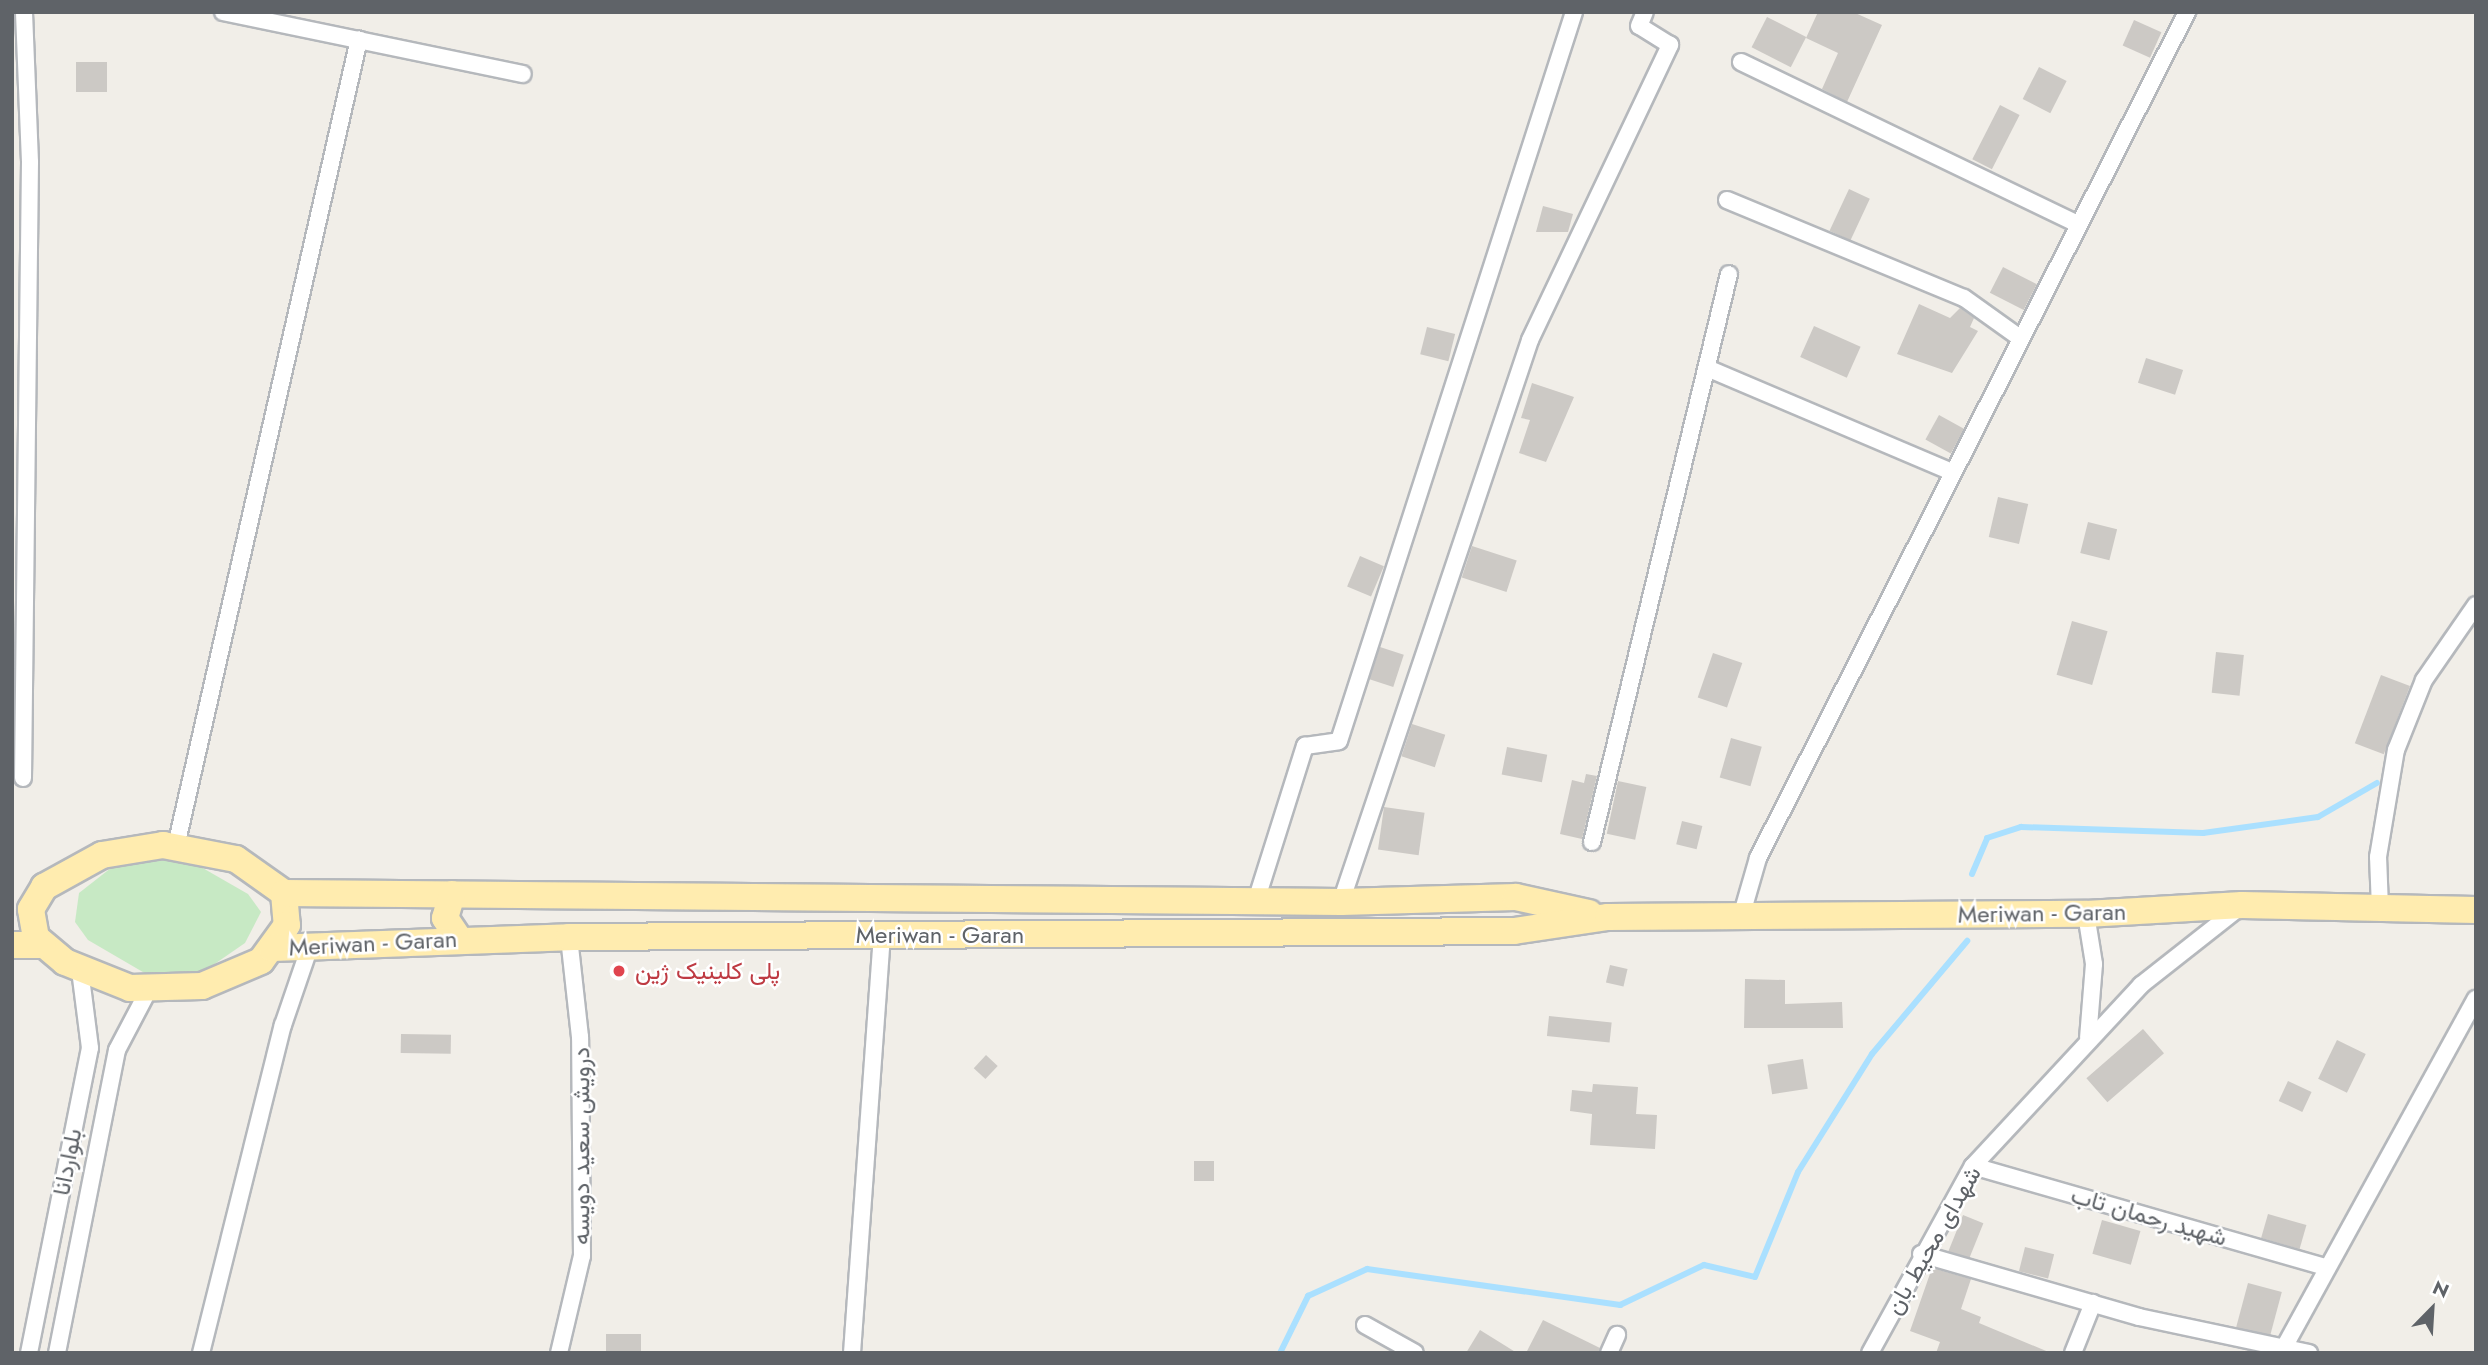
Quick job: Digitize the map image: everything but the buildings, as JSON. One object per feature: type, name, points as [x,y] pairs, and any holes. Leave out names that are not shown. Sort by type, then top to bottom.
[{"type":"main road","points":[[12,893],[40,892],[102,855],[176,846],[236,859],[284,893],[289,918],[272,948],[237,976],[149,989],[80,970],[43,946],[12,945]]},
{"type":"main road","points":[[40,892],[30,919],[43,946]]},
{"type":"main road","name":"Meriwan - Garan","points":[[284,893],[1341,902],[1516,897],[1608,917]]},
{"type":"main road","points":[[452,894],[445,918],[459,939]]},
{"type":"main road","name":"Meriwan - Garan","points":[[272,948],[569,937],[1514,931],[1608,917],[2086,914],[2242,905],[2476,910]]},
{"type":"street","points":[[23,12],[30,162],[23,778]]},
{"type":"street","points":[[223,12],[286,18],[359,39],[523,74]]},
{"type":"street","points":[[1256,901],[1304,746],[1339,741],[1574,12]]},
{"type":"street","points":[[1341,902],[1530,340],[1670,45],[1639,26],[1645,12]]},
{"type":"street","points":[[1741,917],[1758,858],[2077,223],[2187,12]]},
{"type":"street","points":[[176,846],[359,39]]},
{"type":"street","points":[[1741,62],[2077,223]]},
{"type":"street","points":[[12,163],[30,162]]},
{"type":"street","points":[[1727,200],[1975,303],[2020,338]]},
{"type":"street","points":[[1592,842],[1728,274]]},
{"type":"street","points":[[1707,368],[1952,472]]},
{"type":"street","points":[[2380,908],[2378,857],[2396,750],[2424,680],[2476,604]]},
{"type":"street","name":"شهدای محیط بان","points":[[1870,1353],[1920,1254],[1973,1166],[2088,1038],[2141,985],[2242,905]]},
{"type":"street","points":[[2086,914],[2094,964],[2088,1038]]},
{"type":"street","points":[[852,1353],[882,935]]},
{"type":"street","name":"درویش سعید دویسه","points":[[559,1353],[582,1256],[580,1037],[569,937]]},
{"type":"street","points":[[201,1353],[283,1025],[310,946]]},
{"type":"street","name":"بلواردانا","points":[[29,1353],[90,1048],[80,970]]},
{"type":"street","name":"بلواردانا","points":[[57,1353],[117,1050],[149,989]]},
{"type":"street","points":[[2282,1351],[2325,1266],[2476,999]]},
{"type":"street","name":"شهید رحمان تاب","points":[[1973,1166],[2325,1266]]},
{"type":"street","points":[[1920,1254],[2093,1303],[2282,1351],[2309,1353]]},
{"type":"street","points":[[2073,1353],[2093,1303]]},
{"type":"street","points":[[1365,1325],[1415,1353]]},
{"type":"street","points":[[1609,1353],[1617,1335]]},
{"type":"green space","points":[[187,859],[248,894],[261,912],[245,943],[203,972],[148,975],[88,940],[75,922],[79,893],[116,864]]},
{"type":"waterway","points":[[1972,874],[1987,838],[2021,827],[2203,833],[2318,817],[2377,783]]},
{"type":"waterway","points":[[1280,1353],[1308,1296],[1367,1269],[1620,1305],[1704,1265],[1755,1277],[1798,1172],[1872,1054],[1967,941]]},
{"type":"place","name":"پلی کلینیک ژین","points":[[619,971]]}]
